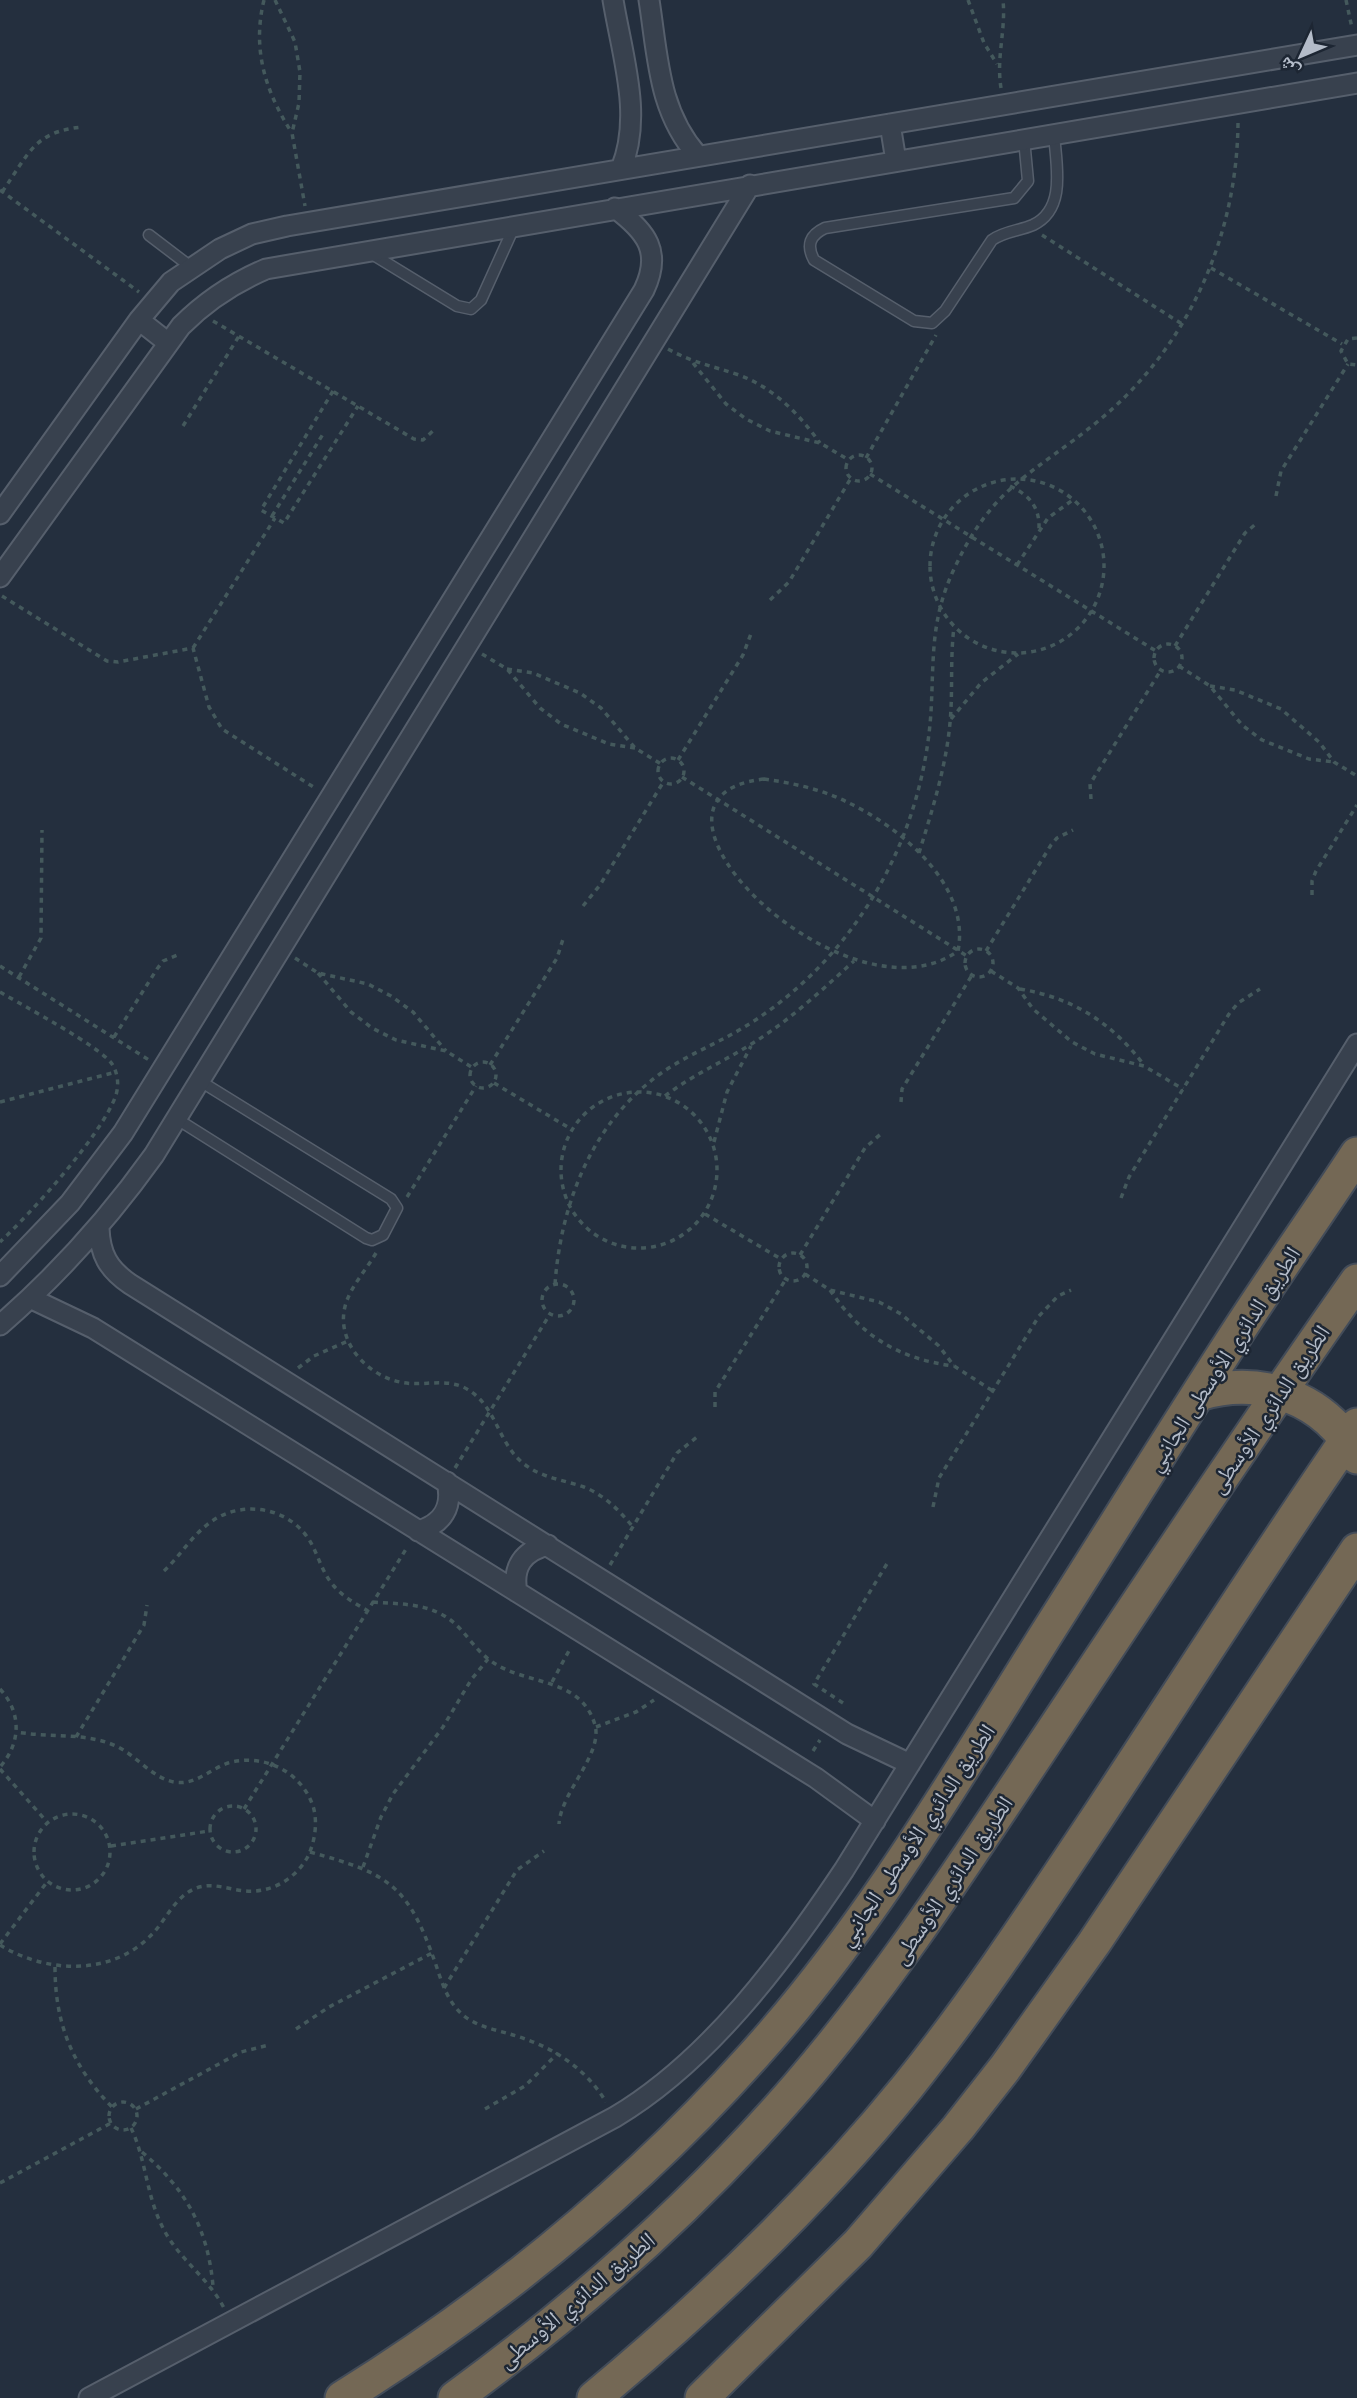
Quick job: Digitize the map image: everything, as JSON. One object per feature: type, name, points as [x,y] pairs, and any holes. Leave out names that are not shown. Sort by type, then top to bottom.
[{"type":"highway","name":"الطريق الدائري الأوسطى الجانبي","points":[[342,2398],[443,2332],[555,2247],[660,2153],[757,2052],[817,1980],[886,1886],[1199,1394],[1357,1154]]},
{"type":"highway","name":"الطريق الدائري الأوسطى","points":[[455,2398],[592,2290],[655,2234],[748,2141],[843,2032],[929,1917],[1279,1392],[1357,1281]]},
{"type":"highway","points":[[594,2398],[704,2304],[758,2252],[860,2143],[908,2086],[997,1967],[1354,1441],[1317,1410],[1279,1392],[1239,1386],[1199,1394]]},
{"type":"highway","points":[[702,2398],[805,2300],[858,2244],[917,2177],[1005,2068],[1347,1578],[1357,1550]]},
{"type":"street","points":[[613,0],[632,127],[629,149],[621,169]]},
{"type":"street","points":[[649,0],[665,103],[684,141],[698,156]]},
{"type":"street","points":[[0,514],[152,302],[191,267],[220,248],[252,234],[307,222],[1356,45]]},
{"type":"street","points":[[0,577],[167,342],[196,311],[237,281],[266,269],[1357,83]]},
{"type":"street","points":[[890,124],[897,161]]},
{"type":"street","points":[[0,1325],[99,1228],[128,1192],[177,1119],[750,185]]},
{"type":"street","points":[[0,1276],[38,1239],[98,1169],[164,1069],[651,274],[654,257],[646,238],[633,221],[615,208]]},
{"type":"street","points":[[139,320],[167,342]]},
{"type":"street","points":[[89,2398],[615,2117],[640,2102],[684,2067],[753,1991],[817,1911],[1357,1044]]},
{"type":"street","points":[[99,1228],[105,1261],[116,1275],[847,1734],[910,1764]]},
{"type":"street","points":[[30,1298],[93,1328],[816,1778],[875,1821]]},
{"type":"street","points":[[418,1531],[430,1528],[441,1519],[448,1508],[450,1495],[447,1482]]},
{"type":"street","points":[[517,1592],[514,1580],[517,1566],[535,1548],[548,1545]]},
{"type":"lane","points":[[1024,139],[1028,181],[1014,198],[825,228],[816,233],[810,241],[809,251],[814,260],[914,321],[932,323],[940,318],[992,240],[1002,233],[1041,220],[1056,197],[1054,134]]},
{"type":"lane","points":[[365,250],[457,306],[471,309],[481,300],[515,225]]},
{"type":"lane","points":[[149,235],[191,267]]},
{"type":"lane","points":[[177,1119],[366,1238],[378,1239],[397,1208],[391,1199],[200,1080]]},
{"type":"path","points":[[264,0],[259,47],[264,78],[275,107],[292,132]]},
{"type":"path","points":[[275,0],[295,42],[300,72],[299,103],[292,132],[307,222]]},
{"type":"path","points":[[968,0],[984,43],[997,64],[1003,39],[1003,0]]},
{"type":"path","points":[[1347,1],[1356,45]]},
{"type":"path","points":[[555,1284],[571,1290],[573,1307],[567,1313],[550,1314],[544,1308],[543,1293],[555,1284],[559,1244],[568,1204],[597,1143],[639,1091],[680,1061],[740,1030],[774,1007],[834,951],[873,897],[903,838],[917,796],[927,753],[931,709],[930,674],[939,606],[970,536],[1018,478],[1122,400],[1151,368],[1182,324],[1211,267],[1233,187],[1238,103]]},
{"type":"path","points":[[82,127],[60,129],[39,140],[1,191],[152,302]]},
{"type":"path","points":[[1029,226],[1182,324]]},
{"type":"path","points":[[1211,267],[1342,344]]},
{"type":"path","points":[[196,311],[414,439],[423,440],[436,428]]},
{"type":"path","points":[[866,458],[930,350],[940,318]]},
{"type":"path","points":[[183,426],[239,336]]},
{"type":"path","points":[[1342,344],[1357,338]]},
{"type":"path","points":[[654,341],[693,363],[731,372],[766,388],[787,404],[820,443]]},
{"type":"path","points":[[1342,344],[1343,359],[1348,364],[1357,365]]},
{"type":"path","points":[[693,363],[726,404],[746,419],[770,432],[820,443],[849,460]]},
{"type":"path","points":[[1276,496],[1277,477],[1348,364]]},
{"type":"path","points":[[333,391],[261,509],[274,517],[284,523],[358,406]]},
{"type":"path","points":[[323,434],[193,648],[209,707],[222,729],[330,798]]},
{"type":"path","points":[[857,455],[866,458],[871,465],[870,474],[858,481],[851,478],[846,470],[849,460],[857,455]]},
{"type":"path","points":[[870,474],[1156,651]]},
{"type":"path","points":[[770,600],[789,582],[851,478]]},
{"type":"path","points":[[1018,478],[1048,484],[1074,499],[1088,514],[1104,552],[1105,573],[1093,612],[1078,629],[1061,642],[1040,651],[1018,654],[995,650],[973,641],[954,627],[939,606],[929,562],[933,540],[943,519],[957,502],[975,489],[1002,479],[1018,478]]},
{"type":"path","points":[[1010,486],[1023,492],[1034,503],[1040,517],[1039,531]]},
{"type":"path","points":[[1017,565],[1039,531],[1060,507],[1074,499]]},
{"type":"path","points":[[1175,646],[1245,533],[1257,523]]},
{"type":"path","points":[[0,595],[107,661],[118,662],[193,648]]},
{"type":"path","points":[[919,853],[935,799],[950,721],[950,657],[954,627]]},
{"type":"path","points":[[678,760],[743,655],[752,631]]},
{"type":"path","points":[[468,645],[507,669],[545,677],[580,693],[601,708],[635,748],[661,764]]},
{"type":"path","points":[[1161,646],[1175,646],[1182,659],[1180,666],[1171,672],[1161,670],[1154,658],[1156,651],[1161,646]]},
{"type":"path","points":[[950,721],[981,682],[1018,654]]},
{"type":"path","points":[[1180,666],[1210,686],[1242,725],[1262,740],[1309,759],[1334,762]]},
{"type":"path","points":[[507,669],[522,690],[561,724],[609,744],[635,748]]},
{"type":"path","points":[[1091,799],[1090,784],[1161,670]]},
{"type":"path","points":[[1210,686],[1247,694],[1281,709],[1310,733],[1334,762],[1357,776]]},
{"type":"path","points":[[668,758],[678,760],[683,768],[682,778],[670,784],[664,781],[659,773],[661,764],[668,758]]},
{"type":"path","points":[[682,778],[967,956]]},
{"type":"path","points":[[583,906],[600,885],[664,781]]},
{"type":"path","points":[[746,781],[782,781],[846,802],[903,838],[919,853],[946,888],[956,907],[960,929],[958,951],[935,964],[888,968],[854,961],[776,915],[728,867],[713,834],[711,816],[716,799],[729,787],[746,781]]},
{"type":"path","points":[[1312,895],[1312,881],[1316,871],[1357,805]]},
{"type":"path","points":[[19,977],[38,948],[41,938],[42,830]]},
{"type":"path","points":[[986,951],[1051,845],[1057,838],[1073,830]]},
{"type":"path","points":[[490,1065],[557,958],[564,936]]},
{"type":"path","points":[[967,956],[979,949],[986,951],[991,957],[991,971]]},
{"type":"path","points":[[281,950],[318,973],[351,1012],[372,1028],[396,1040],[446,1051]]},
{"type":"path","points":[[114,1037],[163,961],[180,954]]},
{"type":"path","points":[[967,956],[967,970],[972,975],[982,976],[991,971]]},
{"type":"path","points":[[665,1096],[692,1076],[752,1044],[821,992],[854,961]]},
{"type":"path","points":[[0,966],[164,1069]]},
{"type":"path","points":[[991,971],[1018,988],[1055,997],[1090,1013],[1111,1028],[1144,1066]]},
{"type":"path","points":[[318,973],[368,985],[391,996],[412,1012],[446,1051],[473,1068]]},
{"type":"path","points":[[901,1102],[902,1089],[972,975]]},
{"type":"path","points":[[1018,988],[1033,1009],[1072,1042],[1095,1054],[1144,1066],[1183,1089]]},
{"type":"path","points":[[1121,1198],[1129,1177],[1229,1014],[1243,999],[1259,989]]},
{"type":"path","points":[[0,992],[103,1055],[116,1072],[116,1095],[84,1146],[49,1190],[0,1242]]},
{"type":"path","points":[[713,1144],[694,1114],[665,1096],[639,1091],[619,1094],[601,1101],[584,1113],[571,1129],[560,1166],[568,1204],[581,1224],[600,1238],[634,1248],[669,1243],[689,1231],[705,1214],[716,1180],[713,1144],[727,1092],[752,1044]]},
{"type":"path","points":[[481,1063],[490,1065],[496,1073],[494,1083],[488,1087],[476,1086],[471,1077],[473,1068],[481,1063]]},
{"type":"path","points":[[0,1102],[116,1072]]},
{"type":"path","points":[[494,1083],[571,1129]]},
{"type":"path","points":[[397,1208],[414,1189],[476,1086]]},
{"type":"path","points":[[800,1255],[870,1142],[883,1132]]},
{"type":"path","points":[[705,1214],[781,1259]]},
{"type":"path","points":[[378,1239],[376,1252],[345,1306],[344,1324],[348,1341],[361,1361],[380,1375],[402,1383],[444,1382],[462,1387],[478,1396],[491,1409],[498,1430],[509,1449],[525,1464],[544,1476],[585,1488],[603,1498],[633,1527]]},
{"type":"path","points":[[786,1279],[779,1266],[781,1259],[786,1254],[800,1255]]},
{"type":"path","points":[[786,1279],[796,1280],[805,1274],[807,1267],[800,1255]]},
{"type":"path","points":[[805,1274],[830,1290],[879,1302],[901,1314],[930,1337],[954,1366],[993,1391]]},
{"type":"path","points":[[715,1407],[715,1392],[786,1279]]},
{"type":"path","points":[[830,1290],[845,1312],[883,1345],[905,1356],[954,1366]]},
{"type":"path","points":[[933,1507],[939,1478],[1039,1316],[1058,1296],[1071,1290]]},
{"type":"path","points":[[447,1482],[550,1314]]},
{"type":"path","points":[[286,1382],[314,1356],[348,1341]]},
{"type":"path","points":[[601,1579],[677,1453],[697,1437]]},
{"type":"path","points":[[164,1572],[206,1525],[222,1514],[240,1509],[259,1509],[278,1514],[294,1523],[307,1538],[324,1573],[335,1588],[368,1611]]},
{"type":"path","points":[[244,1809],[418,1531]]},
{"type":"path","points":[[843,1703],[814,1684],[888,1562]]},
{"type":"path","points":[[373,1602],[426,1607],[442,1614],[456,1623],[488,1659],[518,1676],[552,1682],[579,1699],[596,1727],[591,1752],[565,1800],[559,1824]]},
{"type":"path","points":[[76,1737],[144,1625],[147,1605]]},
{"type":"path","points":[[552,1682],[570,1648],[584,1634]]},
{"type":"path","points":[[363,1867],[381,1817],[393,1794],[438,1735],[488,1659]]},
{"type":"path","points":[[596,1727],[636,1712],[671,1687]]},
{"type":"path","points":[[0,1689],[11,1703],[17,1732],[14,1745],[0,1768],[47,1822]]},
{"type":"path","points":[[17,1732],[76,1737],[115,1746],[160,1777],[175,1782],[192,1781],[227,1764],[250,1760],[273,1763],[291,1774],[305,1789],[314,1808],[316,1830],[310,1853],[302,1867],[286,1881],[267,1889],[247,1891],[210,1885],[194,1889],[180,1898],[153,1934],[131,1950],[107,1961],[82,1967],[55,1967],[17,1955],[0,1944],[47,1882]]},
{"type":"path","points":[[813,1751],[823,1735]]},
{"type":"path","points":[[237,1805],[244,1809],[255,1822],[254,1839],[248,1846],[233,1852],[217,1846],[209,1831],[210,1822],[220,1809],[237,1805]]},
{"type":"path","points":[[72,1813],[97,1823],[110,1846],[105,1872],[96,1882],[72,1891],[47,1882],[38,1872],[33,1846],[38,1833],[47,1822],[72,1813]]},
{"type":"path","points":[[110,1846],[209,1831]]},
{"type":"path","points":[[444,1988],[517,1870],[544,1851]]},
{"type":"path","points":[[310,1853],[363,1867],[400,1894],[414,1911],[444,1988],[454,2005],[477,2024],[537,2042],[558,2053],[581,2071],[600,2092],[615,2117]]},
{"type":"path","points":[[296,2029],[329,2007],[432,1953]]},
{"type":"path","points":[[55,1967],[55,1992],[67,2043],[78,2067],[112,2107],[111,2123]]},
{"type":"path","points":[[136,2109],[241,2052],[269,2045]]},
{"type":"path","points":[[485,2109],[525,2086],[558,2053]]},
{"type":"path","points":[[111,2123],[120,2129],[131,2128],[136,2123],[136,2109],[128,2102],[112,2107]]},
{"type":"path","points":[[0,2183],[111,2123]]},
{"type":"path","points":[[131,2128],[142,2152],[152,2204],[163,2228],[185,2261],[214,2288],[205,2236],[194,2211],[163,2169],[142,2152]]}]
